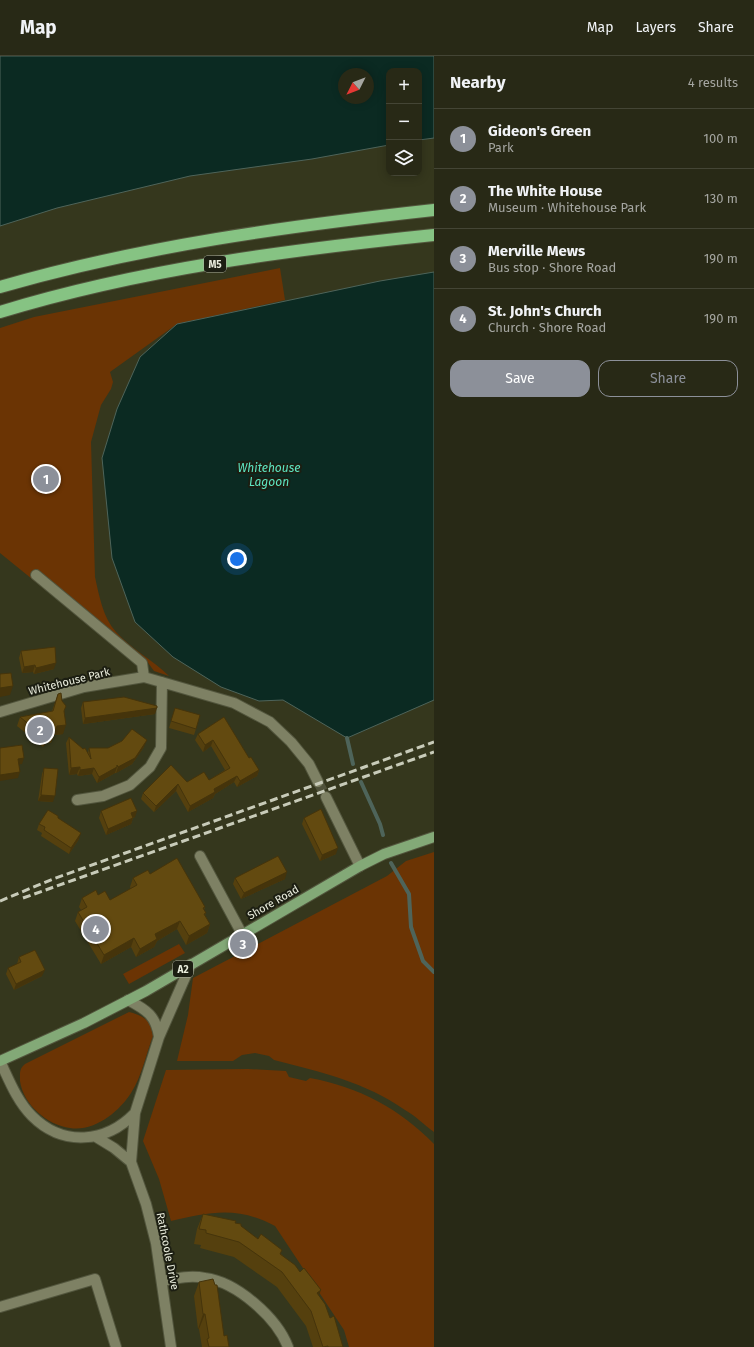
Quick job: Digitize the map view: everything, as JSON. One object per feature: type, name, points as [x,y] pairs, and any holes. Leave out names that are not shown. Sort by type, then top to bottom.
[{"type":"highway","name":"M5","points":[[0,287],[89,264],[169,248],[295,227],[434,210]]},
{"type":"highway","name":"M5","points":[[0,312],[94,287],[180,270],[314,249],[434,235]]},
{"type":"main road","name":"Shore Road","points":[[0,1061],[128,1000],[360,866],[388,853],[434,837]]},
{"type":"street","points":[[36,575],[142,663],[144,677],[234,703],[270,722],[291,742],[309,764],[318,782]]},
{"type":"street","name":"Whitehouse Park","points":[[0,712],[84,687],[144,677]]},
{"type":"street","points":[[77,800],[103,796],[130,785],[150,767],[161,748],[162,682]]},
{"type":"street","points":[[326,797],[360,866]]},
{"type":"street","points":[[200,856],[242,934]]},
{"type":"street","name":"Rathcoole Drive","points":[[171,1347],[156,1243],[146,1204],[131,1162],[135,1113],[159,1037],[191,964]]},
{"type":"street","points":[[128,1000],[139,1006],[154,1019],[159,1037]]},
{"type":"street","points":[[0,1061],[17,1096],[32,1116],[44,1126],[68,1136],[96,1137],[115,1130],[135,1113]]},
{"type":"street","points":[[96,1137],[114,1148],[131,1162]]},
{"type":"street","points":[[162,1280],[187,1276],[207,1278],[229,1286],[249,1298],[272,1320],[288,1347]]},
{"type":"street","points":[[0,1307],[95,1279],[116,1347]]},
{"type":"shaded area","points":[[280,268],[285,300],[177,324],[110,372],[113,382],[111,389],[101,405],[91,442],[95,577],[100,599],[108,620],[116,632],[128,644],[169,676],[154,671],[146,660],[101,635],[0,553],[0,328],[34,317]]},
{"type":"shaded area","points":[[434,852],[434,1132],[409,1112],[374,1092],[342,1079],[274,1060],[269,1056],[255,1053],[242,1055],[233,1061],[177,1061],[188,1015],[193,978],[387,876],[406,861]]},
{"type":"shaded area","points":[[179,944],[185,953],[129,984],[123,974]]},
{"type":"shaded area","points":[[129,1012],[142,1017],[149,1023],[153,1031],[153,1036],[144,1065],[135,1086],[126,1100],[105,1119],[88,1127],[70,1128],[53,1123],[45,1118],[31,1105],[22,1090],[20,1073],[23,1066]]},
{"type":"shaded area","points":[[248,1069],[286,1071],[289,1077],[306,1081],[310,1078],[345,1087],[378,1101],[393,1110],[421,1131],[434,1144],[434,1347],[349,1347],[344,1330],[275,1226],[262,1220],[236,1213],[211,1213],[171,1221],[159,1179],[143,1141],[166,1070]]},
{"type":"water","points":[[0,56],[434,56],[434,138],[422,140],[422,68],[386,68],[386,146],[312,159],[190,176],[57,208],[0,226]]},
{"type":"water","name":"Whitehouse Lagoon","points":[[434,272],[434,700],[347,738],[283,700],[259,701],[221,687],[173,657],[135,622],[112,558],[102,458],[117,409],[140,357],[177,324],[380,281]]},
{"type":"building","points":[[55,647],[56,663],[36,668],[35,665],[24,667],[21,651]]},
{"type":"building","points":[[11,673],[13,686],[0,688],[0,674]]},
{"type":"building","points":[[61,693],[62,701],[66,706],[64,711],[66,725],[57,726],[54,734],[50,733],[46,738],[20,717],[53,711],[58,694]]},
{"type":"building","points":[[124,697],[157,706],[157,708],[85,718],[83,702]]},
{"type":"building","points":[[175,708],[200,715],[196,729],[171,721]]},
{"type":"building","points":[[224,717],[249,758],[251,757],[259,770],[240,781],[237,776],[214,789],[215,792],[190,806],[178,784],[156,806],[143,793],[171,765],[187,782],[204,772],[209,780],[230,768],[213,740],[205,745],[198,734]]},
{"type":"building","points":[[132,729],[147,740],[135,758],[118,767],[117,765],[117,767],[99,777],[94,768],[80,770],[80,767],[71,768],[69,737],[83,749],[85,748],[91,759],[89,748],[108,748],[122,741]]},
{"type":"building","points":[[22,745],[24,758],[18,759],[20,772],[0,775],[0,748]]},
{"type":"building","points":[[44,768],[58,769],[55,796],[41,795]]},
{"type":"building","points":[[131,798],[137,811],[131,813],[133,818],[108,829],[101,811]]},
{"type":"building","points":[[321,809],[338,848],[322,855],[304,818]]},
{"type":"building","points":[[48,810],[81,833],[71,848],[44,830],[45,827],[39,824]]},
{"type":"building","points":[[278,856],[287,872],[244,893],[235,878]]},
{"type":"building","points":[[177,858],[205,907],[203,908],[206,913],[204,914],[210,924],[189,936],[180,921],[155,934],[157,939],[140,949],[134,938],[104,955],[78,912],[87,907],[82,898],[96,890],[98,895],[105,891],[110,900],[137,885],[133,878],[148,870],[150,874]]},
{"type":"building","points":[[35,950],[45,970],[16,984],[8,968],[21,962],[19,957]]},
{"type":"building","points":[[203,1214],[236,1221],[235,1223],[241,1224],[241,1226],[258,1239],[261,1234],[282,1250],[280,1254],[295,1265],[300,1272],[304,1268],[321,1290],[317,1293],[325,1304],[330,1318],[334,1316],[343,1347],[323,1347],[311,1311],[282,1272],[239,1242],[206,1233],[206,1230],[199,1229]]},
{"type":"building","points":[[213,1279],[215,1285],[217,1285],[224,1336],[227,1335],[229,1347],[209,1347],[207,1339],[209,1338],[205,1314],[203,1314],[199,1282]]},
{"type":"waterway","points":[[347,738],[353,764]]},
{"type":"waterway","points":[[361,782],[380,824],[383,835]]},
{"type":"waterway","points":[[391,863],[409,894],[411,927],[423,961],[434,972]]},
{"type":"tunnel","points":[[318,782],[326,797]]},
{"type":"railway","points":[[0,901],[53,879],[434,742]]},
{"type":"railway","points":[[23,898],[434,752]]},
{"type":"place","name":"Gideon's Green","points":[[46,479]]},
{"type":"place","name":"The White House","points":[[40,730]]},
{"type":"place","name":"St. John's Church","points":[[96,929]]},
{"type":"place","name":"Merville Mews","points":[[243,944]]}]
